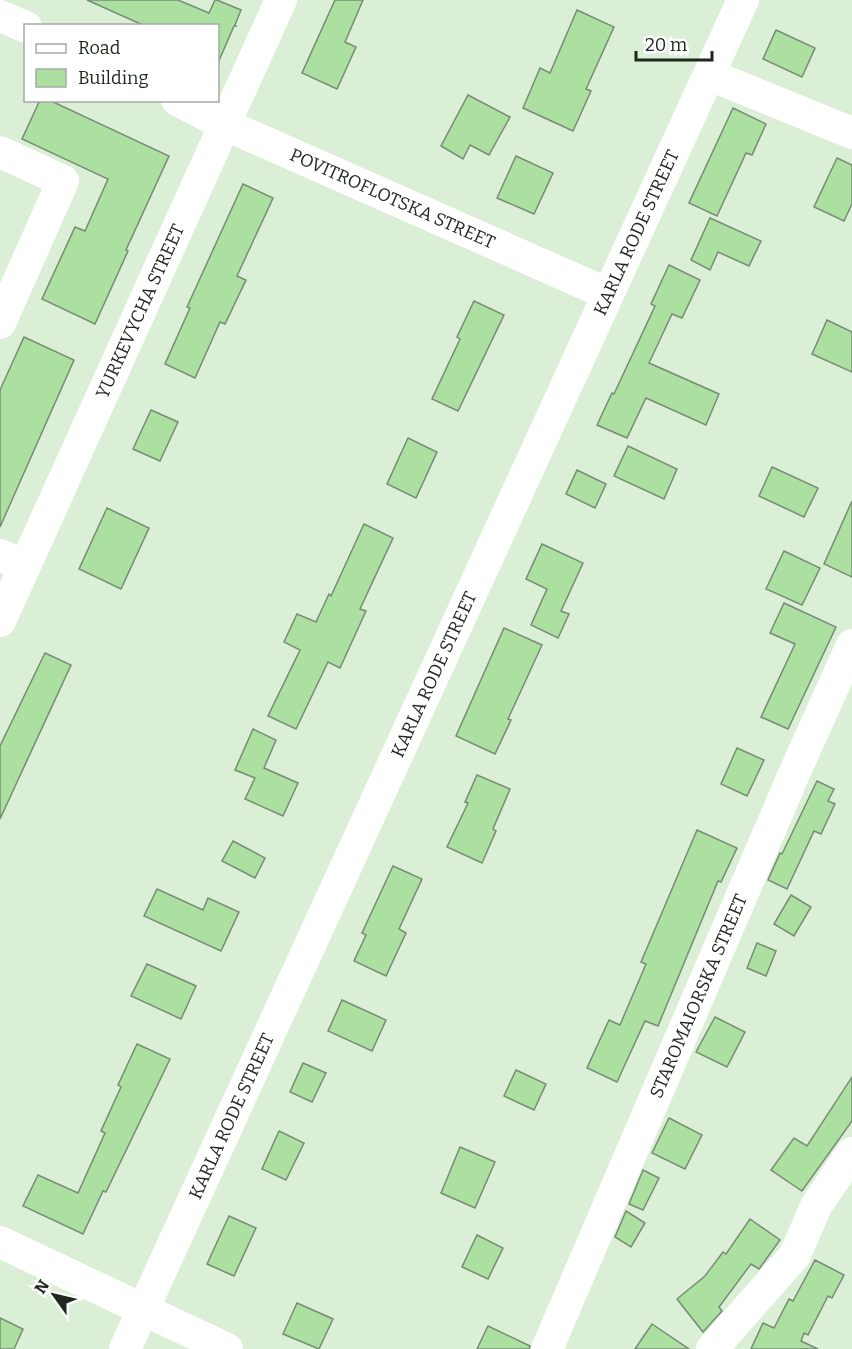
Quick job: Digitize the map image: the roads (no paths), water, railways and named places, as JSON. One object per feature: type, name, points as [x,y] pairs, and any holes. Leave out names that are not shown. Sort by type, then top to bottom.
[{"type":"street","name":"YURKEVYCHA STREET","points":[[0,621],[13,560],[224,124],[281,0]]},
{"type":"street","name":"KARLA RODE STREET","points":[[125,1349],[743,0]]},
{"type":"street","points":[[0,16],[24,26]]},
{"type":"street","points":[[710,75],[852,133]]},
{"type":"street","name":"POVITROFLOTSKA STREET","points":[[181,102],[224,124],[608,294]]},
{"type":"street","points":[[0,152],[63,181],[0,323]]},
{"type":"street","name":"STAROMAIORSKA STREET","points":[[547,1349],[797,766],[852,645]]},
{"type":"street","points":[[712,1349],[795,1255],[816,1206],[852,1153]]},
{"type":"street","points":[[0,1242],[227,1349]]}]
